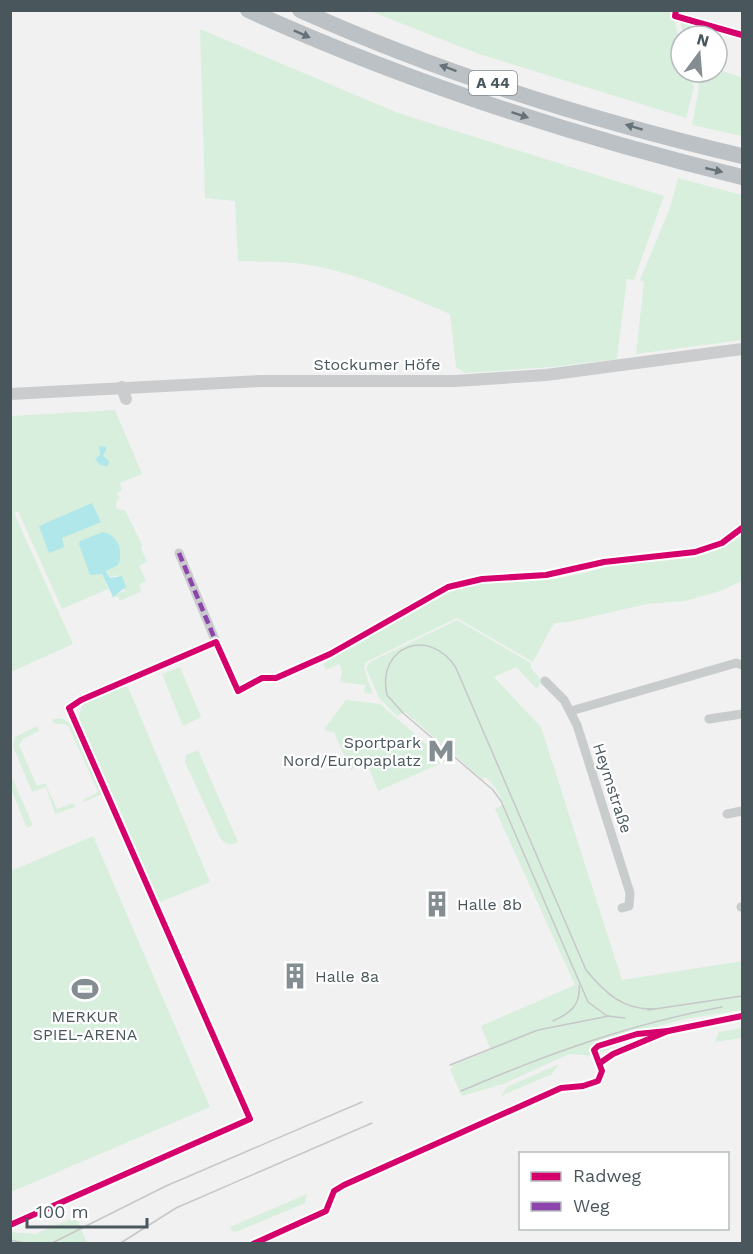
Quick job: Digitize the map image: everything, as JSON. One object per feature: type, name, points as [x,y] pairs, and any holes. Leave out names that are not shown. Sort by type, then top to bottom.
[{"type":"highway","name":"A 44","points":[[248,10],[307,37],[464,96],[571,131],[742,177]]},
{"type":"highway","name":"A 44","points":[[300,10],[389,47],[471,76],[690,144],[742,156]]},
{"type":"street","name":"Stockumer Höfe","points":[[10,394],[124,393],[261,381],[423,381],[500,378],[546,375],[742,349]]},
{"type":"street","points":[[179,553],[216,642]]},
{"type":"street","points":[[571,711],[689,670],[736,663],[742,665]]},
{"type":"street","name":"Heymstraße","points":[[545,681],[571,711],[630,893],[629,906],[622,908]]},
{"type":"street","points":[[709,719],[742,714]]},
{"type":"street","points":[[727,814],[742,811]]},
{"type":"green space","points":[[370,11],[672,11],[675,24],[669,24],[669,84],[693,84],[694,87],[686,118],[479,54]]},
{"type":"green space","points":[[200,29],[398,113],[664,196],[634,280],[627,279],[617,359],[553,367],[465,373],[456,367],[450,314],[373,282],[325,268],[293,263],[238,261],[235,201],[205,198]]},
{"type":"green space","points":[[729,73],[740,77],[742,81],[742,136],[692,125],[698,84],[729,84]]},
{"type":"green space","points":[[678,178],[742,195],[742,340],[636,354],[644,282],[640,280],[670,208]]},
{"type":"green space","points":[[115,410],[142,474],[120,483],[122,490],[117,493],[120,499],[117,499],[116,509],[125,510],[142,545],[141,548],[147,562],[139,566],[146,581],[139,585],[142,591],[120,601],[117,596],[112,598],[111,596],[125,591],[118,575],[109,578],[107,570],[79,544],[88,563],[102,574],[108,589],[62,609],[18,511],[14,513],[73,644],[11,672],[11,416]]},
{"type":"green space","points":[[742,534],[742,581],[720,591],[685,601],[647,604],[569,622],[554,623],[533,662],[457,618],[366,662],[364,668],[373,694],[364,693],[365,685],[340,682],[342,671],[339,664],[326,670],[323,664],[397,618],[456,590],[484,582],[554,579],[637,561],[683,557],[712,550]]},
{"type":"green space","points":[[457,620],[531,663],[531,668],[542,681],[537,689],[516,667],[494,677],[541,727],[622,980],[742,961],[742,1010],[685,1019],[658,1026],[594,1056],[569,1054],[506,1083],[462,1096],[450,1070],[453,1065],[491,1050],[481,1026],[575,985],[495,809],[504,804],[497,790],[486,777],[482,779],[405,712],[397,716],[379,698],[366,668],[370,662]]},
{"type":"green space","points":[[180,667],[201,717],[183,726],[162,674]]},
{"type":"green space","points":[[120,687],[128,687],[210,882],[156,904],[78,721],[82,705]]},
{"type":"green space","points":[[346,700],[380,704],[446,761],[378,791],[364,755],[351,771],[334,732],[326,731],[325,728]]},
{"type":"green space","points":[[58,718],[66,721],[81,737],[104,793],[84,802],[83,800],[98,792],[69,727],[64,724],[55,724],[52,720]]},
{"type":"green space","points":[[37,726],[39,731],[23,739],[19,745],[37,786],[45,783],[57,809],[73,803],[75,807],[55,814],[46,787],[32,792],[13,746],[15,737]]},
{"type":"green space","points":[[198,750],[238,842],[229,844],[220,838],[185,762],[186,755]]},
{"type":"green space","points":[[10,773],[33,825],[27,828],[11,789]]},
{"type":"green space","name":"MERKUR SPIEL-ARENA","points":[[93,836],[210,1107],[11,1192],[11,871]]},
{"type":"green space","points":[[742,1028],[742,1038],[715,1042],[719,1032]]},
{"type":"green space","points":[[559,1064],[552,1074],[501,1096],[507,1087]]},
{"type":"green space","points":[[307,1194],[305,1203],[236,1232],[230,1227]]},
{"type":"green space","points":[[76,1217],[87,1243],[11,1243],[11,1232],[35,1234]]},
{"type":"water","points":[[99,446],[107,447],[103,456],[109,461],[108,466],[100,465],[95,459],[100,455]]},
{"type":"water","points":[[92,503],[101,522],[62,538],[64,547],[49,553],[39,526]]},
{"type":"water","points":[[103,532],[116,540],[120,550],[118,565],[106,571],[110,578],[122,576],[126,587],[113,597],[102,574],[90,575],[79,544],[80,541]]},
{"type":"tram line","points":[[625,1018],[607,1016],[588,1002],[501,801],[493,790],[403,713],[387,695],[386,678],[389,664],[397,654],[408,647],[420,645],[433,648],[445,655],[456,668],[586,970],[616,999],[634,1007],[655,1009]]},
{"type":"tram line","points":[[553,1021],[576,1004],[579,986]]},
{"type":"tram line","points":[[648,1010],[742,996]]},
{"type":"tram line","points":[[461,1091],[525,1065],[622,1031],[722,1007]]},
{"type":"tram line","points":[[450,1065],[538,1030],[609,1016]]},
{"type":"tram line","points":[[50,1244],[166,1186],[362,1102]]},
{"type":"tram line","points":[[119,1244],[176,1208],[372,1123]]},
{"type":"tram line","points":[[10,1240],[30,1244]]},
{"type":"marked path","points":[[179,553],[216,642]]},
{"type":"cycle path","points":[[676,10],[675,16],[742,35]]},
{"type":"cycle path","points":[[10,1225],[250,1119],[69,708],[81,700],[216,642],[238,691],[262,678],[276,678],[330,654],[448,587],[482,579],[546,575],[604,562],[695,552],[722,543],[742,528]]},
{"type":"cycle path","points":[[600,1063],[613,1054],[668,1031],[742,1016]]},
{"type":"cycle path","points":[[253,1244],[326,1211],[334,1191],[344,1185],[561,1088],[583,1086],[598,1081],[602,1071],[594,1050],[598,1046],[637,1034],[668,1031]]},
{"type":"place","name":"Sportpark Nord/Europaplatz","points":[[441,751]]},
{"type":"place","name":"Halle 8b","points":[[437,904]]},
{"type":"place","name":"Halle 8a","points":[[295,976]]},
{"type":"place","name":"MERKUR SPIEL-ARENA","points":[[85,989]]}]
